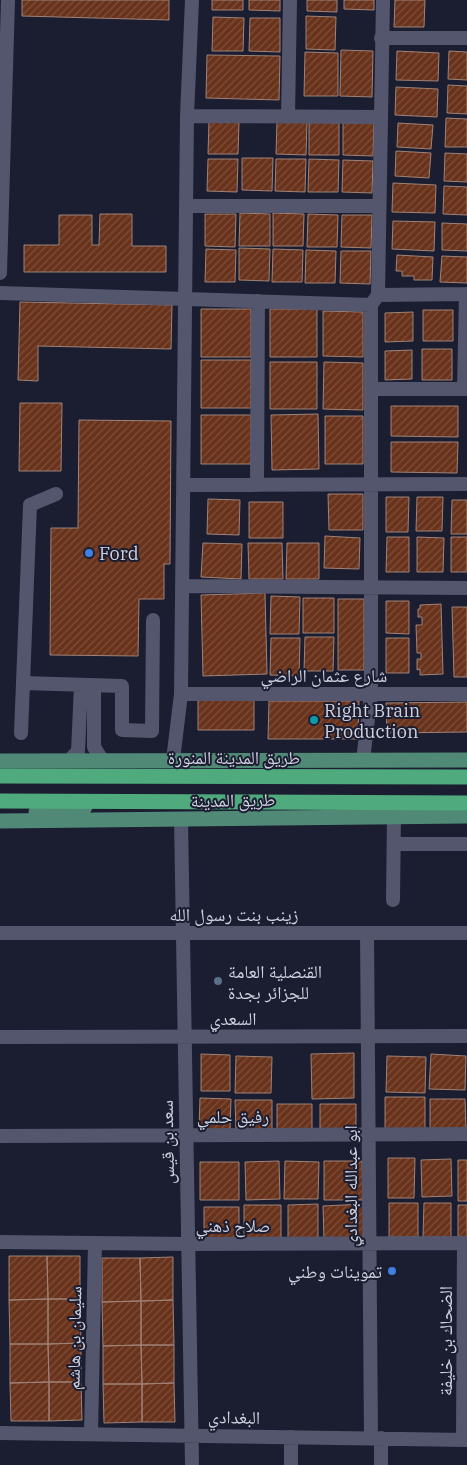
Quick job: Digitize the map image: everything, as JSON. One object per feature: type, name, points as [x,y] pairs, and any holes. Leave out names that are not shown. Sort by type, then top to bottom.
[{"type":"highway","name":"طريق المدينة المنورة","points":[[0,776],[467,778]]},
{"type":"highway","points":[[0,801],[467,803]]},
{"type":"main road","points":[[72,760],[332,776]]},
{"type":"main road","points":[[0,761],[467,760]]},
{"type":"main road","points":[[0,816],[129,802]]},
{"type":"main road","name":"طريق المدينة","points":[[0,821],[467,816]]},
{"type":"street","points":[[0,273],[8,0]]},
{"type":"street","points":[[173,760],[181,694],[186,116],[192,0]]},
{"type":"street","points":[[288,116],[290,0]]},
{"type":"street","points":[[364,760],[371,694],[371,388],[379,206],[383,0]]},
{"type":"street","points":[[382,38],[467,38]]},
{"type":"street","points":[[186,116],[380,117]]},
{"type":"street","points":[[186,206],[379,206]]},
{"type":"street","points":[[0,293],[258,301],[375,300],[467,294],[466,389],[371,388]]},
{"type":"street","points":[[257,485],[258,301]]},
{"type":"street","points":[[183,485],[467,484]]},
{"type":"street","points":[[21,733],[30,505],[56,494]]},
{"type":"street","points":[[182,586],[467,588]]},
{"type":"street","points":[[23,683],[122,686],[122,730],[152,731],[153,620]]},
{"type":"street","points":[[72,760],[78,751],[88,685]]},
{"type":"street","points":[[88,685],[94,747],[102,760]]},
{"type":"street","name":"شارع عثمان الراضي","points":[[181,694],[467,694]]},
{"type":"street","points":[[392,900],[394,816]]},
{"type":"street","name":"سعد بن قيس","points":[[181,819],[192,1465]]},
{"type":"street","points":[[394,844],[467,844]]},
{"type":"street","name":"زينب بنت رسول الله","points":[[0,933],[467,933]]},
{"type":"street","name":"ابو عبدالله البغدادي","points":[[368,933],[369,1244],[376,1438],[381,1465]]},
{"type":"street","name":"السعدي","points":[[0,1037],[467,1036]]},
{"type":"street","name":"رفيق حلمي","points":[[0,1136],[467,1134]]},
{"type":"street","name":"صلاح ذهني","points":[[0,1242],[188,1244],[465,1243]]},
{"type":"street","name":"سليمان بن هاشم","points":[[91,1434],[95,1243]]},
{"type":"street","name":"الضحاك بن خليفة","points":[[465,1243],[465,1440]]},
{"type":"street","name":"البغدادي","points":[[0,1433],[465,1440]]},
{"type":"street","points":[[291,1437],[291,1465]]},
{"type":"building","points":[[22,0],[169,0],[169,20],[22,16]]},
{"type":"building","points":[[212,0],[243,0],[243,10],[212,10]]},
{"type":"building","points":[[249,0],[280,0],[280,11],[249,10]]},
{"type":"building","points":[[307,0],[337,0],[337,12],[307,11]]},
{"type":"building","points":[[344,0],[374,0],[374,10],[344,9]]},
{"type":"building","points":[[395,0],[425,0],[424,27],[394,27]]},
{"type":"building","points":[[306,16],[336,17],[335,50],[306,49]]},
{"type":"building","points":[[213,17],[244,18],[243,51],[212,51]]},
{"type":"building","points":[[250,18],[280,18],[280,52],[249,51]]},
{"type":"building","points":[[341,50],[373,51],[372,97],[340,96]]},
{"type":"building","points":[[397,51],[439,53],[438,81],[396,80]]},
{"type":"building","points":[[449,51],[467,52],[467,80],[448,79]]},
{"type":"building","points":[[305,52],[338,53],[338,96],[304,96]]},
{"type":"building","points":[[207,55],[280,56],[279,100],[206,98]]},
{"type":"building","points":[[448,85],[467,86],[467,114],[447,113]]},
{"type":"building","points":[[396,87],[438,89],[437,117],[395,115]]},
{"type":"building","points":[[446,118],[467,119],[467,147],[445,147]]},
{"type":"building","points":[[209,121],[239,122],[238,154],[208,154]]},
{"type":"building","points":[[277,121],[307,122],[306,155],[276,154]]},
{"type":"building","points":[[309,122],[339,123],[339,155],[309,155]]},
{"type":"building","points":[[343,123],[374,123],[373,156],[343,155]]},
{"type":"building","points":[[398,123],[433,125],[431,149],[397,147]]},
{"type":"building","points":[[396,151],[431,153],[429,178],[395,176]]},
{"type":"building","points":[[445,153],[467,154],[467,182],[444,181]]},
{"type":"building","points":[[242,158],[273,158],[272,191],[242,190]]},
{"type":"building","points":[[208,159],[238,159],[237,192],[207,191]]},
{"type":"building","points":[[276,159],[306,159],[305,192],[275,191]]},
{"type":"building","points":[[309,159],[339,160],[338,192],[308,192]]},
{"type":"building","points":[[343,160],[373,161],[372,193],[342,192]]},
{"type":"building","points":[[393,183],[436,185],[435,213],[392,212]]},
{"type":"building","points":[[444,186],[467,187],[467,215],[443,214]]},
{"type":"building","points":[[240,213],[270,214],[270,246],[239,246]]},
{"type":"building","points":[[273,213],[304,214],[303,246],[273,246]]},
{"type":"building","points":[[100,214],[132,214],[132,246],[166,246],[166,272],[24,272],[24,245],[59,245],[59,215],[92,215],[92,245],[99,245]]},
{"type":"building","points":[[205,214],[236,214],[235,247],[205,246]]},
{"type":"building","points":[[308,214],[338,215],[337,247],[307,247]]},
{"type":"building","points":[[342,215],[372,215],[371,248],[341,247]]},
{"type":"building","points":[[393,221],[435,222],[434,251],[392,249]]},
{"type":"building","points":[[442,223],[467,224],[467,251],[442,250]]},
{"type":"building","points":[[239,248],[270,249],[269,281],[239,280]]},
{"type":"building","points":[[206,249],[236,250],[235,282],[205,282]]},
{"type":"building","points":[[273,249],[303,250],[302,282],[272,282]]},
{"type":"building","points":[[306,250],[336,251],[335,283],[305,283]]},
{"type":"building","points":[[341,251],[371,251],[370,284],[340,283]]},
{"type":"building","points":[[397,255],[433,257],[432,280],[414,280],[414,276],[402,276],[402,271],[396,271]]},
{"type":"building","points":[[442,256],[467,257],[467,283],[440,282]]},
{"type":"building","points":[[20,302],[172,305],[171,349],[38,346],[38,381],[18,380]]},
{"type":"building","points":[[201,309],[251,309],[251,357],[201,357]]},
{"type":"building","points":[[270,309],[317,309],[317,357],[270,357]]},
{"type":"building","points":[[423,310],[453,310],[453,341],[423,341]]},
{"type":"building","points":[[323,311],[363,312],[363,357],[323,356]]},
{"type":"building","points":[[413,312],[413,341],[385,342],[385,313]]},
{"type":"building","points":[[422,349],[452,349],[452,380],[422,380]]},
{"type":"building","points":[[412,350],[412,379],[385,380],[385,351]]},
{"type":"building","points":[[201,360],[251,360],[251,408],[201,408]]},
{"type":"building","points":[[270,362],[317,362],[317,409],[270,409]]},
{"type":"building","points":[[324,362],[363,363],[363,410],[323,409]]},
{"type":"building","points":[[20,403],[62,403],[61,471],[19,471]]},
{"type":"building","points":[[391,406],[458,406],[458,437],[391,436]]},
{"type":"building","points":[[318,414],[319,469],[272,470],[271,415]]},
{"type":"building","points":[[201,415],[251,415],[251,464],[201,464]]},
{"type":"building","points":[[325,416],[363,416],[363,464],[325,464]]},
{"type":"building","points":[[79,420],[171,421],[170,564],[164,564],[164,599],[139,599],[138,656],[50,655],[51,528],[78,528]]},
{"type":"building","points":[[391,442],[458,442],[457,473],[391,472]]},
{"type":"building","points":[[328,494],[363,494],[363,530],[329,530]]},
{"type":"building","points":[[386,497],[409,497],[408,532],[386,532]]},
{"type":"building","points":[[417,497],[443,497],[442,531],[416,531]]},
{"type":"building","points":[[208,499],[240,500],[239,535],[207,534]]},
{"type":"building","points":[[452,500],[467,500],[467,534],[451,534]]},
{"type":"building","points":[[249,502],[283,502],[283,538],[249,538]]},
{"type":"building","points":[[325,536],[360,538],[359,569],[324,568]]},
{"type":"building","points":[[387,537],[409,537],[409,572],[386,572]]},
{"type":"building","points":[[417,537],[444,538],[443,572],[417,572]]},
{"type":"building","points":[[451,537],[467,537],[467,572],[451,572]]},
{"type":"building","points":[[203,543],[242,544],[241,579],[201,577]]},
{"type":"building","points":[[248,543],[282,543],[283,579],[249,579]]},
{"type":"building","points":[[287,543],[319,543],[319,579],[286,579]]},
{"type":"building","points":[[265,593],[267,674],[203,676],[201,595]]},
{"type":"building","points":[[271,596],[300,597],[299,634],[270,634]]},
{"type":"building","points":[[303,598],[334,598],[334,633],[303,633]]},
{"type":"building","points":[[338,599],[364,599],[364,670],[338,670]]},
{"type":"building","points":[[386,601],[409,601],[409,634],[386,633]]},
{"type":"building","points":[[441,604],[443,674],[420,675],[420,669],[417,670],[417,659],[421,659],[421,653],[417,653],[416,625],[422,625],[422,617],[418,617],[418,609],[420,609],[420,605]]},
{"type":"building","points":[[452,607],[467,607],[467,677],[454,677]]},
{"type":"building","points":[[305,637],[334,637],[333,671],[304,671]]},
{"type":"building","points":[[271,638],[300,638],[299,676],[270,675]]},
{"type":"building","points":[[386,638],[409,638],[409,673],[386,673]]},
{"type":"building","points":[[198,700],[254,700],[254,730],[198,730]]},
{"type":"building","name":"Right Brain Production","points":[[269,701],[359,701],[358,739],[268,739]]},
{"type":"building","points":[[467,702],[467,732],[387,733],[386,703]]},
{"type":"building","points":[[354,1053],[354,1098],[312,1099],[311,1054]]},
{"type":"building","points":[[201,1054],[230,1055],[230,1091],[201,1091]]},
{"type":"building","points":[[431,1054],[466,1056],[465,1090],[429,1089]]},
{"type":"building","points":[[236,1056],[272,1057],[271,1093],[235,1093]]},
{"type":"building","points":[[387,1056],[426,1057],[425,1093],[386,1092]]},
{"type":"building","points":[[385,1097],[425,1097],[425,1129],[385,1129]]},
{"type":"building","points":[[200,1098],[231,1099],[230,1130],[199,1130]]},
{"type":"building","points":[[430,1099],[465,1099],[466,1129],[430,1129]]},
{"type":"building","points":[[235,1100],[272,1100],[272,1130],[236,1131]]},
{"type":"building","points":[[277,1104],[312,1104],[312,1130],[277,1130]]},
{"type":"building","points":[[320,1104],[356,1104],[356,1131],[320,1131]]},
{"type":"building","points":[[388,1158],[415,1158],[414,1198],[388,1198]]},
{"type":"building","points":[[451,1159],[452,1196],[422,1197],[421,1160]]},
{"type":"building","points":[[458,1160],[467,1160],[467,1201],[458,1201]]},
{"type":"building","points":[[279,1161],[280,1199],[246,1200],[245,1162]]},
{"type":"building","points":[[285,1161],[319,1162],[318,1199],[284,1199]]},
{"type":"building","points":[[324,1161],[362,1161],[363,1200],[324,1200]]},
{"type":"building","points":[[200,1162],[239,1162],[239,1200],[200,1200]]},
{"type":"building","points":[[389,1203],[418,1203],[418,1237],[389,1237]]},
{"type":"building","points":[[424,1203],[451,1203],[451,1237],[423,1237]]},
{"type":"building","points":[[318,1204],[318,1239],[288,1239],[288,1205]]},
{"type":"building","points":[[364,1204],[365,1238],[324,1239],[323,1206]]},
{"type":"building","points":[[244,1205],[281,1205],[281,1239],[244,1239]]},
{"type":"building","points":[[458,1205],[467,1205],[467,1237],[458,1237]]},
{"type":"building","points":[[204,1207],[239,1207],[239,1238],[204,1238]]},
{"type":"building","points":[[9,1256],[47,1256],[48,1299],[9,1300]]},
{"type":"building","points":[[47,1256],[80,1256],[80,1299],[48,1299]]},
{"type":"building","points":[[173,1257],[173,1300],[141,1301],[140,1258]]},
{"type":"building","points":[[102,1258],[140,1258],[141,1301],[102,1302]]},
{"type":"building","points":[[48,1299],[80,1299],[81,1343],[48,1344]]},
{"type":"building","points":[[48,1299],[48,1344],[10,1344],[9,1300]]},
{"type":"building","points":[[173,1300],[174,1345],[141,1345],[141,1301]]},
{"type":"building","points":[[141,1301],[141,1345],[103,1346],[102,1302]]},
{"type":"building","points":[[81,1343],[81,1382],[49,1382],[48,1344]]},
{"type":"building","points":[[10,1344],[48,1344],[49,1382],[10,1383]]},
{"type":"building","points":[[141,1345],[142,1384],[103,1384],[103,1346]]},
{"type":"building","points":[[141,1345],[174,1345],[174,1383],[142,1384]]},
{"type":"building","points":[[49,1382],[81,1382],[82,1420],[49,1421]]},
{"type":"building","points":[[49,1382],[49,1421],[11,1421],[10,1383]]},
{"type":"building","points":[[174,1383],[175,1422],[142,1422],[142,1384]]},
{"type":"building","points":[[103,1384],[142,1384],[142,1422],[104,1423]]},
{"type":"place","name":"Ford","points":[[89,553]]},
{"type":"place","name":"Right Brain Production","points":[[314,720]]},
{"type":"place","name":"القنصلية العامة للجزائر بجدة","points":[[218,981]]},
{"type":"place","name":"تموينات وطني","points":[[392,1271]]}]
